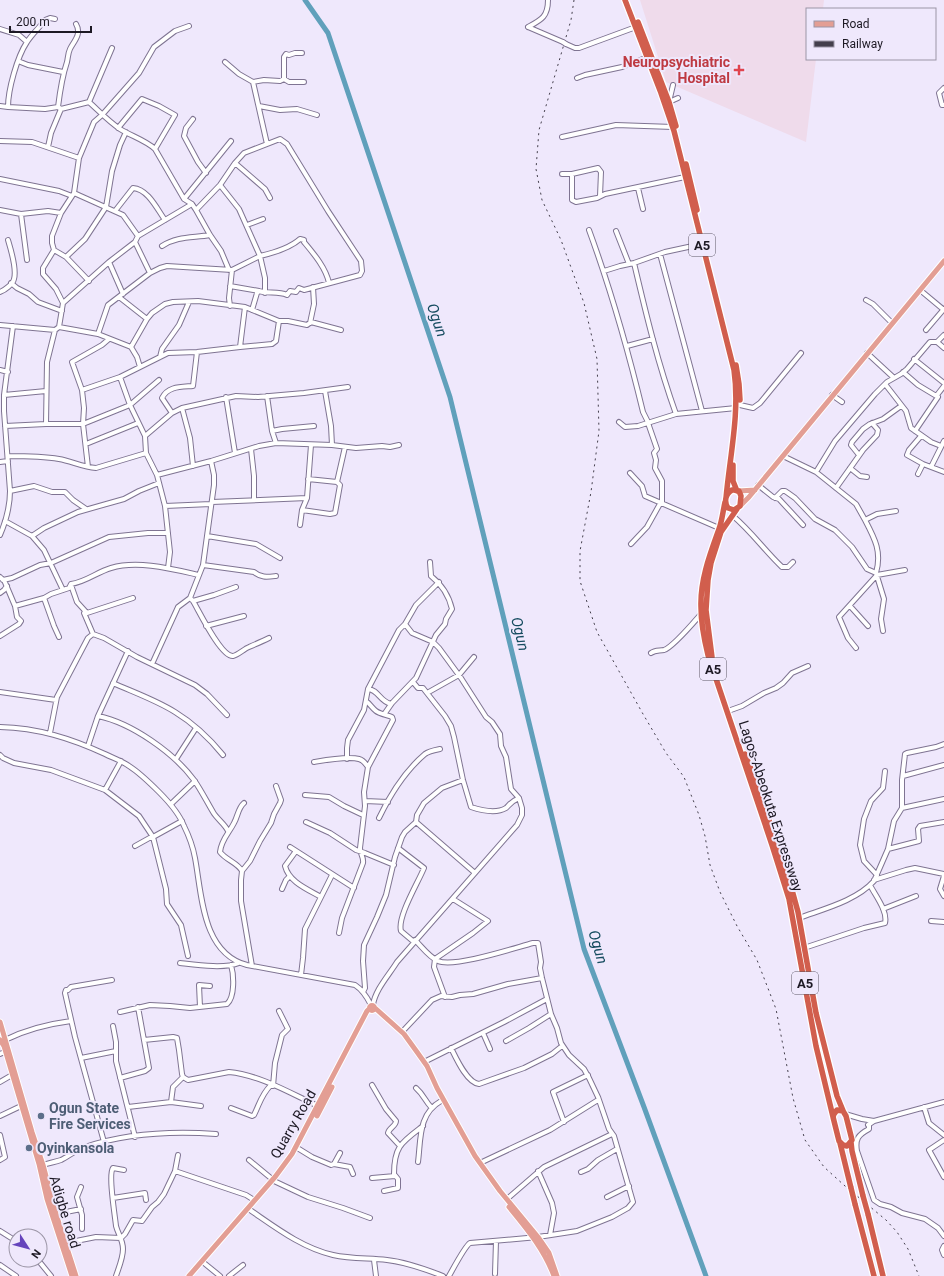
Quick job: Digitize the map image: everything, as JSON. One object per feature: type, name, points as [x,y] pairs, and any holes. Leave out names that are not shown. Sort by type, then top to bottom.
[{"type":"highway","name":"Lagos-Abeokuta Expressway","points":[[625,0],[648,57],[673,127],[734,370],[738,406],[725,500],[719,528],[704,577],[702,597],[704,635],[708,655],[775,844],[789,878],[799,918],[800,940],[816,1046],[834,1121]]},
{"type":"highway","name":"Lagos-Abeokuta Expressway","points":[[629,0],[669,102],[736,362],[739,384],[732,471],[733,481],[738,491]]},
{"type":"highway","points":[[738,491],[732,490],[729,492],[725,500],[728,508],[734,510],[738,507]]},
{"type":"highway","name":"A5","points":[[738,491],[741,496],[738,507]]},
{"type":"highway","name":"Lagos-Abeokuta Expressway","points":[[738,507],[723,529],[717,544],[710,570],[706,599],[707,620],[711,654],[728,711],[758,787],[770,830]]},
{"type":"highway","name":"Lagos-Abeokuta Expressway","points":[[775,844],[800,940],[804,948],[822,1041],[837,1096],[845,1113]]},
{"type":"highway","points":[[834,1121],[834,1114],[837,1110],[841,1110],[845,1113]]},
{"type":"highway","name":"A5","points":[[845,1113],[852,1151],[883,1276]]},
{"type":"highway","name":"A5","points":[[834,1121],[874,1276]]},
{"type":"highway","points":[[839,1141],[845,1146],[847,1146],[851,1141]]},
{"type":"main road","points":[[738,507],[744,503],[944,261]]},
{"type":"main road","points":[[738,491],[756,487]]},
{"type":"main road","points":[[372,1008],[402,1032],[424,1062],[459,1129],[480,1163],[535,1237],[547,1258],[554,1276]]},
{"type":"main road","points":[[372,1008],[395,1029],[423,1064],[441,1101],[472,1156],[494,1187],[549,1254],[558,1276]]},
{"type":"main road","name":"Quarry Road","points":[[194,1276],[250,1210],[292,1154],[367,1011],[372,1008]]},
{"type":"main road","name":"Quarry Road","points":[[189,1276],[254,1200],[294,1158],[372,1008]]},
{"type":"main road","points":[[0,1022],[3,1040],[23,1107]]},
{"type":"main road","name":"Adigbe road","points":[[3,1040],[3,1053],[12,1074],[43,1165],[56,1214],[76,1276]]},
{"type":"main road","name":"Adigbe road","points":[[23,1107],[39,1164],[47,1200],[72,1276]]},
{"type":"street","points":[[548,0],[547,12],[543,18],[528,27],[575,48],[579,48],[636,27]]},
{"type":"street","points":[[8,107],[8,98],[18,61],[27,42],[45,20],[50,18],[55,19]]},
{"type":"street","points":[[48,147],[51,133],[60,108],[63,72],[69,51],[76,40],[78,28],[76,24]]},
{"type":"street","points":[[89,281],[66,257],[54,250],[52,243],[52,236],[61,213],[73,195],[79,158],[94,122],[139,73],[154,47],[175,31],[189,26]]},
{"type":"street","points":[[0,29],[19,35],[27,42]]},
{"type":"street","points":[[89,102],[112,48]]},
{"type":"street","points":[[284,79],[284,57],[286,54],[302,53]]},
{"type":"street","points":[[577,78],[622,67],[648,57]]},
{"type":"street","points":[[18,61],[28,65],[63,72]]},
{"type":"street","points":[[226,62],[239,74],[253,82],[264,80],[280,81],[284,79],[289,82],[304,82]]},
{"type":"street","points":[[253,82],[267,144]]},
{"type":"street","points":[[669,102],[673,85]]},
{"type":"street","points":[[944,88],[939,93],[942,104],[944,105]]},
{"type":"street","points":[[669,102],[678,98]]},
{"type":"street","points":[[118,128],[142,99],[170,112],[175,115],[155,149]]},
{"type":"street","points":[[89,102],[118,128],[149,144],[155,149],[184,199],[192,204],[210,235],[222,251],[230,270],[230,306]]},
{"type":"street","points":[[0,106],[45,109],[60,108],[89,102]]},
{"type":"street","points":[[259,106],[280,110],[297,109],[317,115]]},
{"type":"street","points":[[193,119],[186,128],[184,136],[198,162],[206,173]]},
{"type":"street","points":[[562,137],[616,125],[673,127]]},
{"type":"street","points":[[66,257],[85,239],[106,207],[112,171],[120,145],[126,132]]},
{"type":"street","points":[[196,210],[220,185],[244,153],[280,139],[287,144],[336,224],[361,261],[362,271],[360,275],[304,290],[299,288],[296,292],[290,291],[286,295],[281,292],[265,293],[230,286]]},
{"type":"street","points":[[0,141],[32,142],[79,158]]},
{"type":"street","points":[[184,199],[231,141]]},
{"type":"street","points":[[235,163],[255,182],[265,189],[270,198]]},
{"type":"street","points":[[562,174],[572,174],[595,168],[600,169],[600,196]]},
{"type":"street","points":[[572,174],[572,200],[576,202],[597,198],[605,194],[685,177]]},
{"type":"street","points":[[0,179],[59,191],[106,207],[123,215],[138,236]]},
{"type":"street","points":[[220,185],[239,209],[260,256],[265,278],[265,293]]},
{"type":"street","points":[[114,211],[133,188],[138,188],[146,194],[165,220]]},
{"type":"street","points":[[638,188],[643,209]]},
{"type":"street","points":[[63,303],[109,262],[135,242],[138,236],[192,204]]},
{"type":"street","points":[[0,210],[21,214],[48,211],[61,213]]},
{"type":"street","points":[[21,214],[27,260]]},
{"type":"street","points":[[247,225],[263,219]]},
{"type":"street","points":[[589,230],[604,271],[627,346],[643,412],[657,449],[654,452],[656,460],[655,468],[662,481],[661,502],[647,527],[631,544]]},
{"type":"street","points":[[616,231],[629,264]]},
{"type":"street","points":[[162,246],[177,238],[210,235]]},
{"type":"street","points":[[98,334],[108,304],[150,273],[167,266],[230,270],[260,256],[273,253],[296,243],[300,238],[304,240],[324,270],[329,283]]},
{"type":"street","points":[[0,292],[12,283],[15,277],[12,252],[8,240]]},
{"type":"street","points":[[135,242],[150,273]]},
{"type":"street","points":[[604,271],[634,263],[665,252],[702,244]]},
{"type":"street","points":[[46,424],[47,362],[63,303],[56,289],[43,274],[43,268],[54,250]]},
{"type":"street","points":[[660,254],[702,411]]},
{"type":"street","points":[[109,262],[123,294]]},
{"type":"street","points":[[634,263],[653,339],[676,414]]},
{"type":"street","points":[[12,283],[38,302],[62,311]]},
{"type":"street","points":[[312,322],[310,323],[314,297],[313,287]]},
{"type":"street","points":[[920,290],[944,310],[926,330]]},
{"type":"street","points":[[252,310],[259,291]]},
{"type":"street","points":[[119,297],[147,319]]},
{"type":"street","points":[[866,300],[873,304],[892,323]]},
{"type":"street","points":[[131,347],[147,319],[155,310],[165,304],[173,302],[198,301],[245,307],[279,321],[288,321],[307,325],[312,322],[341,330]]},
{"type":"street","points":[[160,357],[162,348],[179,325],[189,302]]},
{"type":"street","points":[[240,347],[245,307]]},
{"type":"street","points":[[82,390],[120,377],[168,353],[197,352],[272,344],[276,341],[279,321]]},
{"type":"street","points":[[0,325],[57,329],[98,334],[131,347],[137,357],[140,367]]},
{"type":"street","points":[[0,535],[10,501],[4,395],[13,326]]},
{"type":"street","points":[[937,342],[944,335]]},
{"type":"street","points":[[88,467],[82,390],[72,361],[102,345],[109,339]]},
{"type":"street","points":[[627,346],[653,339]]},
{"type":"street","points":[[816,472],[835,441],[885,384],[903,372],[930,342],[937,342],[944,348]]},
{"type":"street","points":[[172,413],[162,398],[164,392],[171,388],[193,386],[197,352]]},
{"type":"street","points":[[619,422],[625,427],[638,426],[676,414],[738,406],[753,408],[760,403],[801,353]]},
{"type":"street","points":[[867,353],[893,378]]},
{"type":"street","points":[[914,359],[944,385],[937,395],[938,397],[915,431]]},
{"type":"street","points":[[0,370],[8,372]]},
{"type":"street","points":[[903,372],[918,385],[938,397]]},
{"type":"street","points":[[120,377],[130,405],[145,436],[146,453],[157,475],[165,506],[170,552],[168,568]]},
{"type":"street","points":[[5,426],[84,424],[130,405],[159,380]]},
{"type":"street","points":[[885,384],[908,415],[911,428],[921,436],[942,448]]},
{"type":"street","points":[[145,436],[172,413],[182,408],[236,396],[267,396],[324,391],[348,387]]},
{"type":"street","points":[[4,395],[46,391]]},
{"type":"street","points":[[324,391],[331,426],[332,445]]},
{"type":"street","points":[[832,395],[842,402]]},
{"type":"street","points":[[267,396],[272,431],[276,443]]},
{"type":"street","points":[[226,398],[235,453]]},
{"type":"street","points":[[859,455],[851,444],[863,429],[872,423],[883,419],[902,406]]},
{"type":"street","points":[[182,408],[190,438],[193,466]]},
{"type":"street","points":[[86,444],[138,423]]},
{"type":"street","points":[[836,488],[859,455],[878,433],[878,430],[872,423]]},
{"type":"street","points":[[272,431],[282,428],[314,426]]},
{"type":"street","points":[[921,436],[907,454],[909,457],[923,464],[944,472]]},
{"type":"street","points":[[931,467],[942,448],[944,441]]},
{"type":"street","points":[[157,475],[276,443],[332,445],[362,448],[382,446],[390,447],[399,445]]},
{"type":"street","points":[[300,525],[302,510],[307,498],[311,444]]},
{"type":"street","points":[[302,510],[330,514],[334,513],[340,485],[337,482],[345,447]]},
{"type":"street","points":[[251,449],[254,476],[254,499]]},
{"type":"street","points":[[0,462],[8,459],[30,456],[59,459],[96,468],[146,453]]},
{"type":"street","points":[[783,456],[816,472],[856,504],[878,547],[877,574],[884,599],[881,619],[883,631]]},
{"type":"street","points":[[211,461],[214,480],[212,503],[203,565],[192,599],[206,626],[226,654],[231,656],[237,654],[248,647],[269,638]]},
{"type":"street","points":[[918,474],[923,464]]},
{"type":"street","points":[[850,468],[860,476],[867,477]]},
{"type":"street","points":[[630,473],[642,486],[645,496],[719,528]]},
{"type":"street","points":[[308,480],[337,482]]},
{"type":"street","points":[[32,536],[54,522],[86,510],[124,499],[159,483]]},
{"type":"street","points":[[10,491],[34,486],[52,492],[65,492],[86,510]]},
{"type":"street","points":[[756,487],[779,499],[803,526]]},
{"type":"street","points":[[775,498],[785,491],[795,498],[814,519],[835,530],[852,547],[867,569],[877,574],[906,570]]},
{"type":"street","points":[[165,506],[254,499],[307,498]]},
{"type":"street","points":[[865,520],[877,514],[896,511]]},
{"type":"street","points":[[733,516],[782,567],[788,567],[793,562]]},
{"type":"street","points":[[5,521],[32,536],[44,550],[63,590]]},
{"type":"street","points":[[1,578],[12,578],[40,564],[51,563],[109,537],[148,533],[168,533]]},
{"type":"street","points":[[207,536],[256,544],[280,558]]},
{"type":"street","points":[[385,714],[391,704],[416,678],[436,635],[445,624],[446,619],[452,609],[450,601],[438,582],[431,576],[430,562]]},
{"type":"street","points":[[15,606],[44,598],[69,588],[71,584],[78,583],[110,568],[127,565],[168,568],[199,575]]},
{"type":"street","points":[[203,565],[254,572],[259,576],[264,577],[276,576]]},
{"type":"street","points":[[856,648],[848,638],[839,617],[877,574]]},
{"type":"street","points":[[0,636],[21,622],[17,617],[15,606],[7,586],[1,578]]},
{"type":"street","points":[[347,759],[348,740],[364,710],[368,689],[401,627],[405,624],[416,606],[438,582]]},
{"type":"street","points":[[71,584],[77,602],[87,613]]},
{"type":"street","points":[[0,594],[7,586]]},
{"type":"street","points":[[152,664],[178,607],[192,599],[214,595],[236,587]]},
{"type":"street","points":[[44,598],[59,637]]},
{"type":"street","points":[[93,634],[84,613],[133,598]]},
{"type":"street","points":[[850,606],[868,626]]},
{"type":"street","points":[[651,653],[665,649],[685,632],[702,614]]},
{"type":"street","points":[[206,626],[244,616]]},
{"type":"street","points":[[372,1008],[381,986],[397,962],[520,820],[523,812],[518,798],[511,789],[506,757],[501,746],[500,734],[492,722],[486,717],[459,675],[433,642],[412,633],[405,624]]},
{"type":"street","points":[[93,634],[100,636],[201,689],[227,715]]},
{"type":"street","points":[[50,733],[56,700],[88,638],[93,634]]},
{"type":"street","points":[[88,746],[98,716],[128,651]]},
{"type":"street","points":[[427,693],[459,675],[474,657]]},
{"type":"street","points":[[728,711],[742,706],[776,688],[783,684],[792,673],[808,666]]},
{"type":"street","points":[[413,682],[418,688],[423,688],[451,726],[462,780],[469,805],[472,808],[490,811],[501,810],[506,808],[512,801],[518,798]]},
{"type":"street","points":[[113,683],[174,711],[196,728],[216,746],[223,755]]},
{"type":"street","points":[[368,689],[372,689],[386,703],[391,704]]},
{"type":"street","points":[[0,692],[56,700]]},
{"type":"street","points":[[339,933],[342,918],[364,858],[360,851],[365,801],[364,792],[368,767],[393,720],[392,717],[376,711],[371,704],[366,701]]},
{"type":"street","points":[[98,716],[112,720],[135,731],[153,741],[176,759],[195,781],[215,815],[228,831]]},
{"type":"street","points":[[0,727],[21,728],[50,733],[88,746],[121,761],[140,774],[171,804],[182,821],[194,856],[203,904],[211,933],[216,943],[225,953],[239,963],[355,985],[363,992],[372,1008]]},
{"type":"street","points":[[176,759],[196,728]]},
{"type":"street","points":[[874,881],[888,849],[894,822],[902,808],[905,754],[944,744]]},
{"type":"street","points":[[379,818],[405,776],[424,755],[440,749]]},
{"type":"street","points":[[0,755],[14,763],[51,770],[105,790],[139,816],[153,837],[166,889],[167,904],[181,925],[188,956]]},
{"type":"street","points":[[314,762],[333,759],[358,759],[364,762],[368,767]]},
{"type":"street","points":[[105,790],[121,761]]},
{"type":"street","points":[[903,776],[944,765]]},
{"type":"street","points":[[876,875],[864,860],[860,845],[863,826],[871,801],[883,788],[884,771]]},
{"type":"street","points":[[363,992],[365,988],[363,961],[364,944],[378,917],[388,888],[398,848],[405,832],[416,822],[419,811],[424,803],[442,788],[462,780]]},
{"type":"street","points":[[171,804],[195,781]]},
{"type":"street","points":[[252,966],[241,901],[242,871],[250,861],[280,803],[276,786]]},
{"type":"street","points":[[305,795],[329,797],[350,810],[363,815]]},
{"type":"street","points":[[902,808],[944,800]]},
{"type":"street","points":[[365,801],[388,802]]},
{"type":"street","points":[[242,871],[220,852],[222,843],[228,831],[235,823],[239,810],[244,803]]},
{"type":"street","points":[[135,846],[182,821]]},
{"type":"street","points":[[306,822],[330,833],[349,846],[394,865]]},
{"type":"street","points":[[416,822],[475,873]]},
{"type":"street","points":[[888,849],[918,841],[918,829],[920,826],[944,822]]},
{"type":"street","points":[[290,847],[354,888]]},
{"type":"street","points":[[398,848],[424,868],[403,914],[400,928],[401,931],[435,959],[441,962],[465,961],[536,942],[539,946],[542,978],[551,1014],[562,1046],[572,1059],[584,1069],[588,1075],[612,1134],[629,1190],[634,1201],[628,1208],[612,1217],[577,1231],[535,1237],[473,1242],[466,1245],[449,1276]]},
{"type":"street","points":[[296,851],[285,866],[290,877],[321,897]]},
{"type":"street","points":[[799,918],[841,902],[870,885],[874,881],[916,868],[944,875],[940,889],[944,896]]},
{"type":"street","points":[[301,975],[304,958],[305,929],[332,874]]},
{"type":"street","points":[[282,889],[286,880],[290,877]]},
{"type":"street","points":[[804,948],[864,928],[882,925],[886,921],[883,909],[870,885]]},
{"type":"street","points":[[883,909],[916,896]]},
{"type":"street","points":[[445,996],[434,967],[435,959],[488,921],[453,899]]},
{"type":"street","points":[[930,921],[944,922]]},
{"type":"street","points":[[180,963],[224,966],[239,963]]},
{"type":"street","points":[[120,1012],[138,1007],[156,1005],[185,1008],[228,1004],[234,981],[232,965]]},
{"type":"street","points":[[402,1032],[432,1000],[439,996],[452,997],[473,994],[508,984],[542,978]]},
{"type":"street","points":[[104,1142],[71,1021],[65,993],[66,990],[71,987],[112,980]]},
{"type":"street","points":[[200,1007],[199,985],[210,986]]},
{"type":"street","points":[[424,1062],[547,999]]},
{"type":"street","points":[[120,1078],[145,1071],[149,1068],[138,1007]]},
{"type":"street","points":[[231,1108],[252,1116],[254,1115],[262,1094],[272,1085],[275,1063],[282,1035],[287,1030],[279,1011]]},
{"type":"street","points":[[506,1041],[551,1014]]},
{"type":"street","points":[[3,1040],[33,1028],[48,1024],[71,1021]]},
{"type":"street","points":[[113,1026],[116,1042],[116,1061],[135,1136]]},
{"type":"street","points":[[483,1033],[490,1049]]},
{"type":"street","points":[[144,1040],[173,1037],[177,1038],[183,1077]]},
{"type":"street","points":[[450,1048],[472,1082],[479,1084],[524,1068],[552,1054],[562,1046]]},
{"type":"street","points":[[81,1058],[116,1051]]},
{"type":"street","points":[[183,1077],[188,1080],[228,1072],[254,1078],[318,1106]]},
{"type":"street","points":[[0,1082],[12,1074]]},
{"type":"street","points":[[564,1122],[553,1092],[588,1075]]},
{"type":"street","points":[[171,1102],[173,1087],[183,1077]]},
{"type":"street","points":[[372,1085],[386,1109],[396,1121],[396,1124],[388,1134],[400,1146]]},
{"type":"street","points":[[416,1088],[424,1096],[427,1104],[431,1108]]},
{"type":"street","points":[[480,1163],[533,1139],[564,1122],[598,1100]]},
{"type":"street","points":[[418,1162],[420,1133],[431,1108],[441,1101]]},
{"type":"street","points":[[128,1107],[171,1102],[201,1106]]},
{"type":"street","points":[[851,1141],[857,1133],[874,1121],[944,1102]]},
{"type":"street","points":[[0,1116],[23,1107]]},
{"type":"street","points":[[924,1107],[929,1123],[944,1135]]},
{"type":"street","points":[[845,1113],[862,1119],[874,1121]]},
{"type":"street","points":[[869,1124],[868,1128],[861,1133],[856,1142],[856,1151],[874,1200],[902,1213],[925,1219],[938,1228],[944,1236]]},
{"type":"street","points":[[384,1191],[398,1188],[398,1179],[395,1176],[396,1153],[400,1146],[423,1126]]},
{"type":"street","points":[[43,1165],[60,1160],[75,1151],[118,1138],[186,1132],[216,1134]]},
{"type":"street","points":[[507,1199],[538,1171],[547,1165],[612,1134]]},
{"type":"street","points":[[0,1136],[5,1157],[0,1160]]},
{"type":"street","points":[[944,1140],[929,1150],[944,1177]]},
{"type":"street","points":[[299,1149],[319,1160],[350,1167],[353,1174]]},
{"type":"street","points":[[581,1172],[588,1169],[598,1160],[616,1149]]},
{"type":"street","points":[[334,1164],[340,1153]]},
{"type":"street","points":[[66,1243],[96,1237],[121,1238],[133,1220],[142,1221],[164,1194],[175,1171],[178,1155]]},
{"type":"street","points":[[249,1160],[273,1180],[308,1197],[370,1218]]},
{"type":"street","points":[[116,1276],[120,1265],[123,1248],[121,1238],[116,1227],[111,1186],[111,1169],[124,1170]]},
{"type":"street","points":[[175,1171],[246,1195],[254,1200]]},
{"type":"street","points":[[538,1171],[552,1203],[554,1213],[550,1235]]},
{"type":"street","points":[[372,1178],[395,1176]]},
{"type":"street","points":[[607,1197],[629,1186]]},
{"type":"street","points":[[80,1187],[77,1197],[81,1209],[82,1229]]},
{"type":"street","points":[[113,1198],[145,1193],[146,1200]]},
{"type":"street","points":[[56,1214],[81,1209]]},
{"type":"street","points":[[250,1210],[290,1236],[324,1252],[356,1259],[388,1260],[414,1266],[443,1276]]},
{"type":"street","points":[[495,1274],[496,1241]]},
{"type":"street","points":[[944,1246],[942,1250],[944,1255]]},
{"type":"street","points":[[374,1260],[376,1276]]},
{"type":"street","points":[[204,1263],[220,1276]]},
{"type":"street","points":[[0,1265],[16,1276]]},
{"type":"street","points":[[229,1276],[243,1265]]},
{"type":"street","points":[[44,1268],[51,1276]]},
{"type":"shaded area","name":"Neuropsychiatric Hospital","points":[[640,0],[824,0],[823,8],[806,8],[806,60],[816,60],[806,142],[666,82]]},
{"type":"waterway","name":"Ogun","points":[[305,0],[328,33],[450,397],[584,949],[706,1276]]},
{"type":"railway","points":[[574,0],[571,20],[539,130],[536,169],[542,200],[561,240],[584,303],[597,359],[599,431],[591,492],[580,551],[580,581],[597,632],[666,753],[684,777],[699,815],[705,836],[710,865],[720,892],[737,926],[757,960],[776,1009],[793,1098],[805,1140],[824,1167],[886,1220],[897,1232],[908,1249],[919,1276]]},
{"type":"place","name":"Neuropsychiatric Hospital","points":[[739,70]]},
{"type":"place","name":"Ogun State Fire Services","points":[[41,1116]]},
{"type":"place","name":"Oyinkansola","points":[[29,1148]]}]
